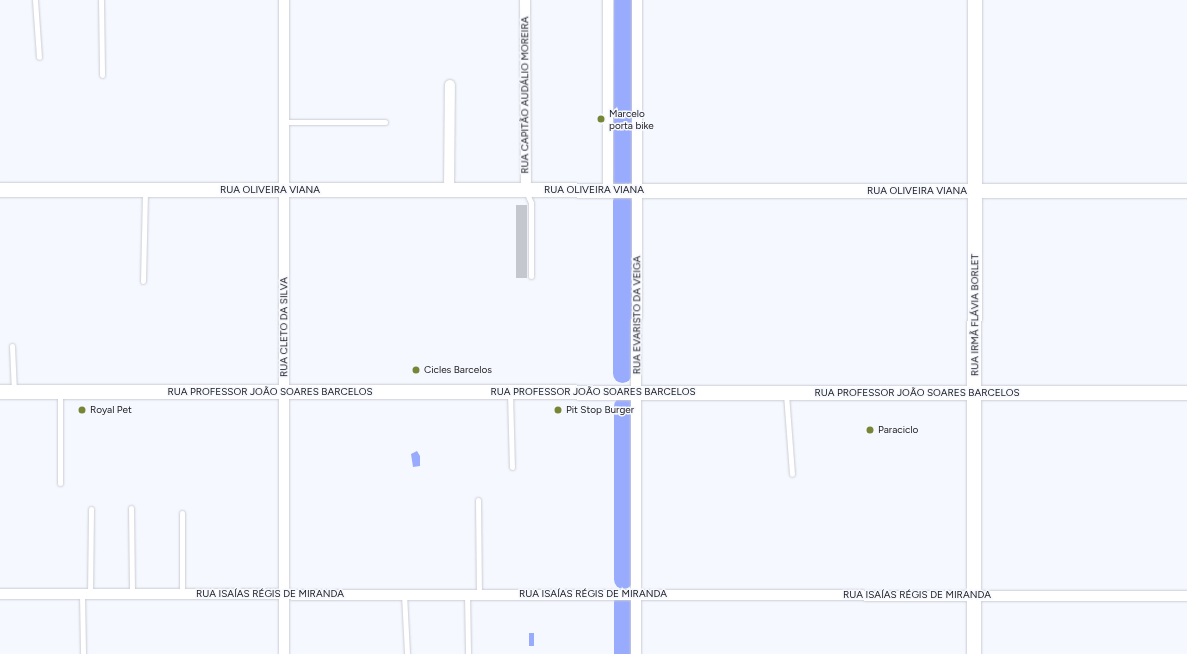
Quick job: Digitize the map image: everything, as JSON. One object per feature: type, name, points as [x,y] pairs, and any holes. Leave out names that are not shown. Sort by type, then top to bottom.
[{"type":"main road","name":"RUA IRMÃ FLÁVIA BORLET","points":[[974,654],[975,0]]},
{"type":"main road","name":"RUA OLIVEIRA VIANA","points":[[0,190],[1187,191]]},
{"type":"main road","name":"RUA PROFESSOR JOÃO SOARES BARCELOS","points":[[7,392],[1187,393]]},
{"type":"street","name":"RUA CLETO DA SILVA","points":[[284,0],[284,654]]},
{"type":"street","name":"RUA CAPITÃO AUDÁLIO MOREIRA","points":[[525,0],[526,190]]},
{"type":"street","points":[[608,0],[608,190]]},
{"type":"street","name":"RUA EVARISTO DA VEIGA","points":[[636,654],[637,0]]},
{"type":"street","points":[[449,190],[450,85]]},
{"type":"street","name":"RUA ISAÍAS RÉGIS DE MIRANDA","points":[[0,594],[1187,596]]},
{"type":"lane","points":[[35,0],[39,57]]},
{"type":"lane","points":[[101,0],[102,75]]},
{"type":"lane","points":[[284,122],[385,122]]},
{"type":"lane","points":[[143,282],[145,190]]},
{"type":"lane","points":[[526,190],[531,203],[532,276]]},
{"type":"lane","points":[[7,392],[12,346]]},
{"type":"lane","points":[[60,392],[60,483]]},
{"type":"lane","points":[[510,392],[512,467]]},
{"type":"lane","points":[[786,392],[792,474]]},
{"type":"lane","points":[[478,500],[479,594]]},
{"type":"lane","points":[[132,508],[132,594]]},
{"type":"lane","points":[[83,654],[91,509]]},
{"type":"lane","points":[[182,513],[182,594]]},
{"type":"lane","points":[[404,594],[407,654]]},
{"type":"lane","points":[[466,594],[468,654]]},
{"type":"water","points":[[417,451],[420,456],[420,466],[413,467],[411,454]]},
{"type":"water","points":[[529,633],[534,633],[534,646],[529,646]]},
{"type":"building","points":[[516,205],[527,205],[527,278],[516,278]]},
{"type":"waterway","points":[[622,181],[623,0]]},
{"type":"waterway","points":[[622,201],[622,373]]},
{"type":"waterway","points":[[623,406],[623,579]]},
{"type":"waterway","points":[[623,602],[623,654]]},
{"type":"place","name":"Marcelo porta bike","points":[[601,119]]},
{"type":"place","name":"Cicles Barcelos","points":[[416,370]]},
{"type":"place","name":"Royal Pet","points":[[82,410]]},
{"type":"place","name":"Pit Stop Burger","points":[[558,410]]},
{"type":"place","name":"Paraciclo","points":[[870,430]]}]
